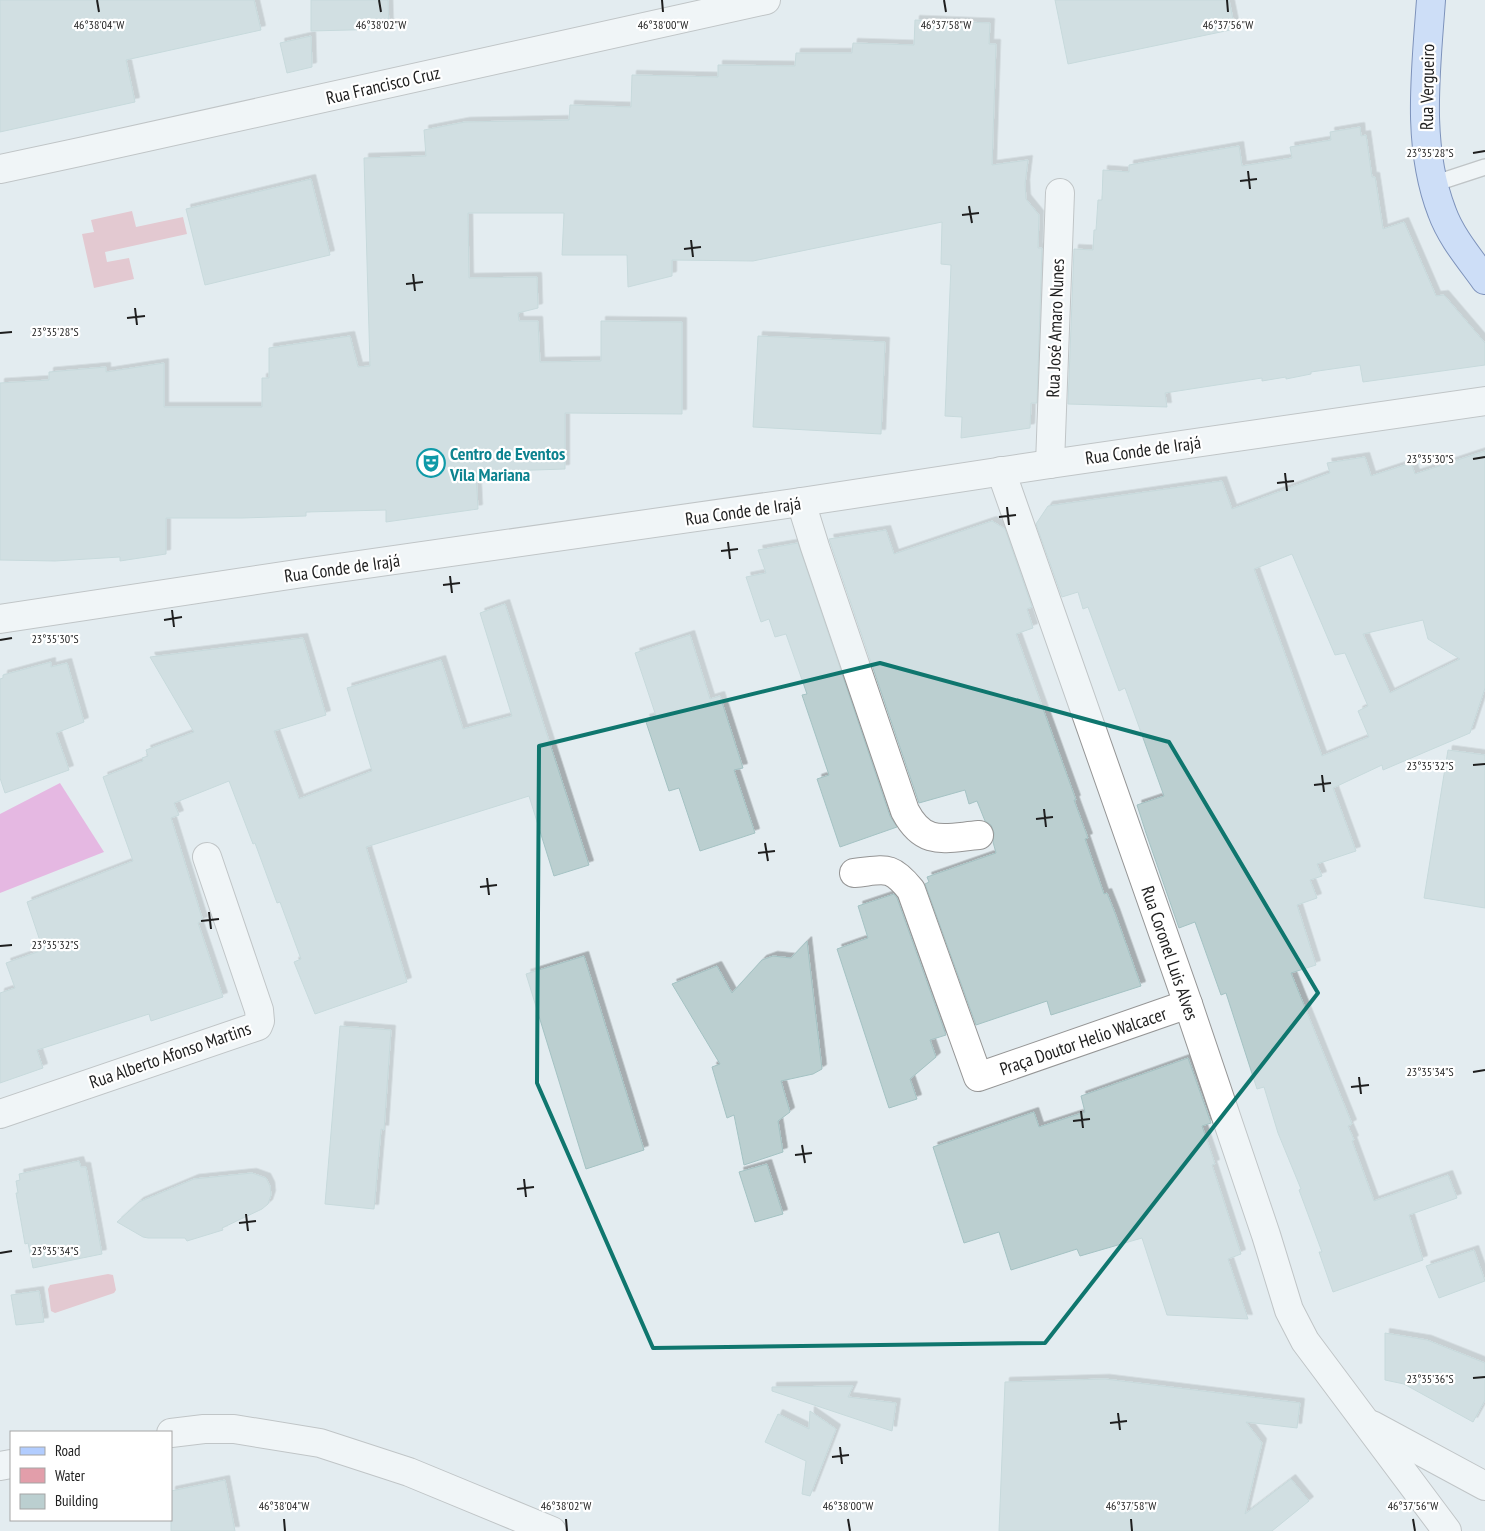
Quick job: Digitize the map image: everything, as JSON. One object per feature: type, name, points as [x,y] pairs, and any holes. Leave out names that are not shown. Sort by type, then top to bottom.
[{"type":"main road","name":"Rua Vergueiro","points":[[1431,0],[1425,127],[1433,184],[1442,214],[1457,240],[1485,280]]},
{"type":"street","name":"Rua Francisco Cruz","points":[[0,170],[766,0]]},
{"type":"street","name":"Rua José Amaro Nunes","points":[[1050,464],[1060,193]]},
{"type":"street","name":"Rua Conde de Irajá","points":[[0,619],[303,573],[802,502],[1001,471],[1485,401]]},
{"type":"street","name":"Rua Coronel Luis Alves","points":[[1001,471],[1188,1004],[1266,1234],[1289,1310],[1305,1341],[1447,1531]]},
{"type":"street","points":[[802,502],[814,547],[905,811],[912,824],[923,833],[934,838],[978,835]]},
{"type":"street","name":"Rua Alberto Afonso Martins","points":[[0,1114],[258,1026],[260,1021],[259,1010],[207,857]]},
{"type":"street","name":"Praça Doutor Helio Walcacer","points":[[854,873],[889,870],[901,878],[910,890],[978,1078],[1188,1004]]},
{"type":"street","points":[[1364,1420],[1485,1486]]},
{"type":"street","points":[[172,1433],[204,1429],[234,1429],[320,1443],[409,1472],[552,1531]]},
{"type":"lane","points":[[1433,184],[1485,167]]},
{"type":"highlighted area","points":[[880,663],[1169,742],[1318,993],[1045,1343],[653,1348],[537,1083],[539,746]]},
{"type":"shaded area","points":[[60,783],[104,852],[0,893],[0,814]]},
{"type":"water","points":[[132,211],[136,227],[183,217],[187,234],[105,252],[107,262],[129,258],[134,279],[94,288],[82,234],[94,232],[91,220]]},
{"type":"water","points":[[108,1274],[113,1275],[116,1290],[114,1293],[55,1313],[51,1311],[48,1289],[50,1285]]},
{"type":"building","points":[[0,0],[254,0],[261,30],[126,60],[135,102],[0,132]]},
{"type":"building","points":[[311,0],[388,0],[389,29],[311,31]]},
{"type":"building","points":[[1055,0],[1229,0],[1235,29],[1068,64]]},
{"type":"building","points":[[915,20],[990,23],[989,44],[996,44],[992,165],[1028,160],[1025,184],[1026,199],[1039,215],[1038,248],[1042,248],[1037,403],[1031,403],[1030,428],[961,438],[962,417],[945,416],[951,265],[941,264],[942,222],[753,261],[672,260],[672,276],[628,287],[627,255],[562,255],[564,213],[468,213],[469,278],[537,277],[538,308],[518,313],[519,321],[538,321],[540,362],[601,361],[601,321],[682,322],[682,414],[565,413],[565,469],[476,472],[478,509],[386,522],[386,510],[306,512],[306,516],[166,518],[166,554],[120,561],[120,557],[55,561],[0,560],[0,383],[49,380],[49,372],[106,367],[106,372],[164,363],[164,407],[262,407],[262,378],[269,378],[269,348],[350,336],[358,367],[370,366],[364,158],[426,156],[424,130],[465,122],[569,120],[570,105],[631,107],[632,75],[718,77],[718,65],[795,66],[796,53],[852,53],[853,43],[914,45]]},
{"type":"building","points":[[311,36],[312,67],[287,73],[280,43]]},
{"type":"building","points":[[1360,127],[1361,136],[1366,135],[1372,177],[1375,177],[1383,229],[1404,222],[1436,296],[1444,295],[1485,343],[1485,365],[1363,382],[1360,365],[1311,372],[1311,374],[1286,379],[1286,377],[1262,381],[1262,378],[1165,393],[1167,407],[1068,404],[1074,249],[1093,250],[1098,200],[1102,200],[1103,170],[1129,172],[1129,165],[1239,146],[1242,166],[1292,158],[1290,147],[1331,140],[1330,132]]},
{"type":"building","points":[[311,179],[330,255],[205,285],[186,209]]},
{"type":"building","points":[[758,336],[885,342],[881,434],[753,427]]},
{"type":"building","points":[[1485,451],[1485,688],[1470,733],[1383,770],[1382,765],[1333,788],[1356,851],[1317,864],[1322,876],[1310,880],[1317,898],[1297,905],[1316,965],[1291,973],[1352,1124],[1348,1126],[1354,1140],[1352,1141],[1374,1201],[1448,1175],[1457,1198],[1409,1215],[1423,1260],[1333,1292],[1319,1252],[1322,1252],[1299,1190],[1301,1189],[1278,1133],[1264,1087],[1257,1089],[1226,993],[1221,995],[1195,922],[1179,928],[1146,833],[1137,805],[1164,796],[1125,688],[1119,691],[1088,607],[1083,609],[1078,592],[1062,597],[1036,524],[1048,506],[1222,481],[1232,509],[1330,473],[1327,463],[1365,457],[1371,476],[1411,463],[1415,474]],"holes":[[[1292,554],[1335,655],[1345,653],[1368,706],[1358,711],[1369,737],[1322,756],[1254,569]],[[1423,620],[1428,639],[1460,659],[1390,693],[1363,634]]]},
{"type":"building","points":[[992,521],[1005,529],[1032,607],[1027,609],[1033,628],[1016,634],[1076,800],[1074,800],[1088,838],[1085,839],[1104,894],[1107,893],[1141,986],[1051,1015],[1047,1001],[976,1025],[925,884],[929,882],[927,877],[996,853],[993,842],[994,833],[991,825],[985,821],[977,801],[969,804],[965,790],[919,803],[829,539],[886,530],[894,554]]},
{"type":"building","points":[[798,543],[890,816],[897,827],[840,847],[817,779],[829,775],[802,695],[807,694],[786,634],[775,637],[769,619],[761,622],[746,577],[766,573],[758,550]]},
{"type":"building","points":[[505,604],[589,865],[554,876],[529,796],[366,847],[407,982],[315,1014],[294,962],[301,959],[280,902],[277,903],[229,781],[174,803],[179,815],[171,818],[203,921],[198,923],[223,997],[151,1021],[149,1014],[37,1050],[43,1068],[0,1083],[0,993],[15,988],[6,963],[43,950],[27,902],[133,861],[103,777],[143,761],[142,758],[148,756],[146,750],[194,732],[150,657],[303,638],[326,715],[274,731],[299,799],[372,771],[347,688],[441,660],[463,729],[512,716],[480,613]]},
{"type":"building","points":[[690,635],[710,699],[720,696],[743,768],[734,770],[755,833],[700,851],[679,788],[669,791],[645,719],[656,716],[635,653]]},
{"type":"building","points":[[51,662],[51,667],[67,663],[84,722],[56,733],[69,770],[5,793],[0,778],[0,679],[3,678],[3,675]]},
{"type":"building","points":[[1448,750],[1485,755],[1485,908],[1424,898]]},
{"type":"building","points":[[894,894],[946,1035],[930,1040],[936,1057],[910,1079],[917,1099],[889,1108],[837,949],[868,938],[858,906]]},
{"type":"building","points":[[807,941],[822,1069],[813,1074],[781,1081],[790,1112],[778,1121],[783,1152],[744,1165],[734,1115],[727,1118],[712,1067],[720,1064],[672,984],[717,966],[732,993],[762,960],[773,956],[791,958]]},
{"type":"building","points":[[584,956],[644,1150],[586,1169],[526,974]]},
{"type":"building","points":[[340,1026],[391,1030],[384,1130],[381,1129],[374,1209],[325,1204]]},
{"type":"building","points":[[1188,1058],[1211,1123],[1202,1126],[1215,1164],[1212,1165],[1241,1254],[1228,1259],[1248,1319],[1167,1315],[1142,1238],[1080,1256],[1077,1249],[1011,1270],[999,1232],[964,1243],[933,1147],[1034,1112],[1039,1127],[1085,1112],[1081,1096]]},
{"type":"building","points":[[79,1161],[81,1167],[86,1167],[102,1254],[33,1268],[28,1243],[25,1244],[16,1193],[18,1193],[16,1181],[20,1180],[19,1174]]},
{"type":"building","points":[[767,1164],[783,1214],[755,1222],[739,1172]]},
{"type":"building","points":[[252,1173],[266,1178],[270,1186],[271,1195],[268,1204],[262,1209],[222,1228],[223,1230],[187,1241],[185,1238],[143,1237],[117,1222],[139,1202],[194,1179]]},
{"type":"building","points":[[1474,1250],[1485,1281],[1439,1298],[1426,1266]]},
{"type":"building","points":[[39,1291],[44,1322],[16,1325],[11,1295]]},
{"type":"building","points":[[1385,1333],[1427,1340],[1485,1363],[1485,1400],[1473,1422],[1404,1384],[1385,1380]]},
{"type":"building","points":[[1105,1379],[1300,1403],[1297,1428],[1246,1422],[1262,1443],[1245,1514],[1291,1479],[1309,1501],[1272,1531],[999,1531],[1005,1382]]},
{"type":"building","points":[[853,1386],[848,1397],[896,1403],[892,1431],[772,1391],[772,1387]]},
{"type":"building","points":[[810,1411],[836,1429],[810,1496],[802,1494],[806,1461],[765,1442],[778,1414],[809,1429]]},
{"type":"building","points":[[225,1480],[235,1531],[171,1531],[172,1491]]},
{"type":"place","name":"Centro de Eventos Vila Mariana","points":[[431,463]]}]
